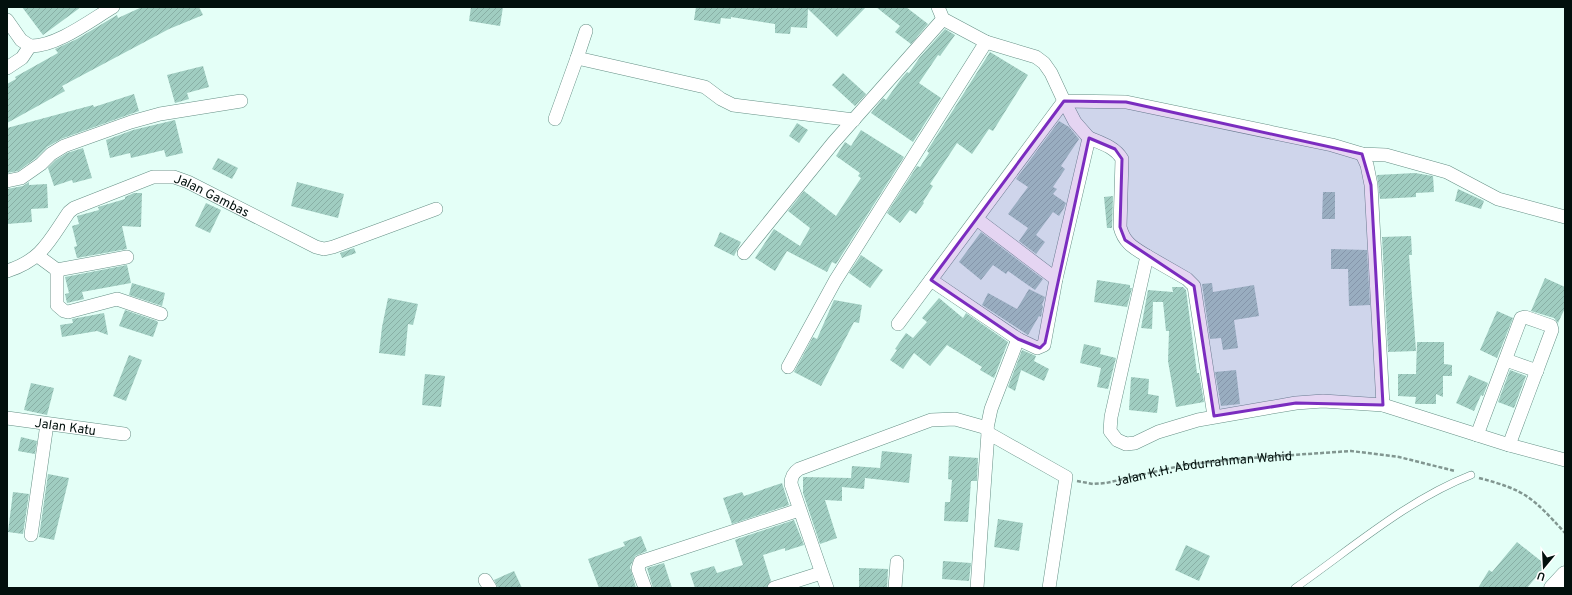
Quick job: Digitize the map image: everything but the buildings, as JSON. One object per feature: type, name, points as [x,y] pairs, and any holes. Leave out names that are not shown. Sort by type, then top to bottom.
[{"type":"street","points":[[7,20],[21,40],[30,46],[40,47],[113,7]]},
{"type":"street","points":[[744,253],[941,13],[986,42],[1036,57],[1044,63],[1051,73],[1075,122],[1089,138],[1115,149],[1119,154],[1122,159],[1120,227],[1125,240],[1131,246],[1187,279],[1194,286],[1214,416]]},
{"type":"street","points":[[555,119],[586,31]]},
{"type":"street","points":[[788,367],[835,281],[986,42]]},
{"type":"street","points":[[7,68],[22,58],[30,46]]},
{"type":"street","points":[[577,58],[705,86],[721,99],[733,105],[854,120]]},
{"type":"street","points":[[1064,101],[1126,102],[1332,145],[1362,154],[1386,156],[1447,172],[1498,199],[1565,217]]},
{"type":"street","points":[[898,324],[978,220],[1064,101]]},
{"type":"street","points":[[7,181],[21,178],[58,149],[131,122],[160,114],[241,102]]},
{"type":"street","points":[[931,280],[1018,338],[1037,348],[1044,345],[1056,279],[1089,138]]},
{"type":"street","points":[[1362,154],[1367,165],[1371,186],[1384,405]]},
{"type":"street","name":"Jalan Gambas","points":[[7,272],[24,266],[38,256],[69,212],[74,208],[153,178],[163,176],[188,182],[316,247],[324,249],[436,209]]},
{"type":"street","points":[[978,220],[1056,279]]},
{"type":"street","points":[[38,256],[56,270],[127,257]]},
{"type":"street","points":[[1147,256],[1111,417],[1110,431],[1117,440],[1126,444],[1135,443],[1158,432],[1214,416],[1296,403],[1323,401],[1384,405],[1509,445],[1565,460]]},
{"type":"street","points":[[56,270],[57,305],[64,311],[68,312],[116,299],[161,314]]},
{"type":"street","points":[[1477,435],[1521,318],[1525,316],[1551,326],[1552,330],[1509,445]]},
{"type":"street","points":[[977,588],[987,430],[991,409],[1018,338]]},
{"type":"street","points":[[1506,360],[1537,371]]},
{"type":"street","name":"Jalan Katu","points":[[7,418],[124,434]]},
{"type":"street","points":[[827,588],[799,510],[791,480],[792,476],[799,468],[931,420],[955,419],[987,430],[1066,477],[1049,588]]},
{"type":"street","points":[[31,535],[47,424]]},
{"type":"street","points":[[644,588],[638,569],[640,562],[799,510]]},
{"type":"street","points":[[895,588],[897,562]]},
{"type":"street","points":[[774,588],[822,573]]},
{"type":"street","points":[[1552,588],[1565,574]]},
{"type":"lane","points":[[1295,588],[1406,508],[1452,483],[1471,476]]},
{"type":"path","name":"Jalan K.H. Abdurrahman Wahid","points":[[1066,477],[1080,482],[1106,483],[1190,464],[1351,451],[1399,457],[1518,490],[1540,506],[1565,533]]},
{"type":"highlighted area","points":[[1064,101],[1126,102],[1362,154],[1371,185],[1383,405],[1296,403],[1214,416],[1194,286],[1125,240],[1120,227],[1122,159],[1115,149],[1089,138],[1045,343],[1040,348],[1018,339],[931,280]]}]
